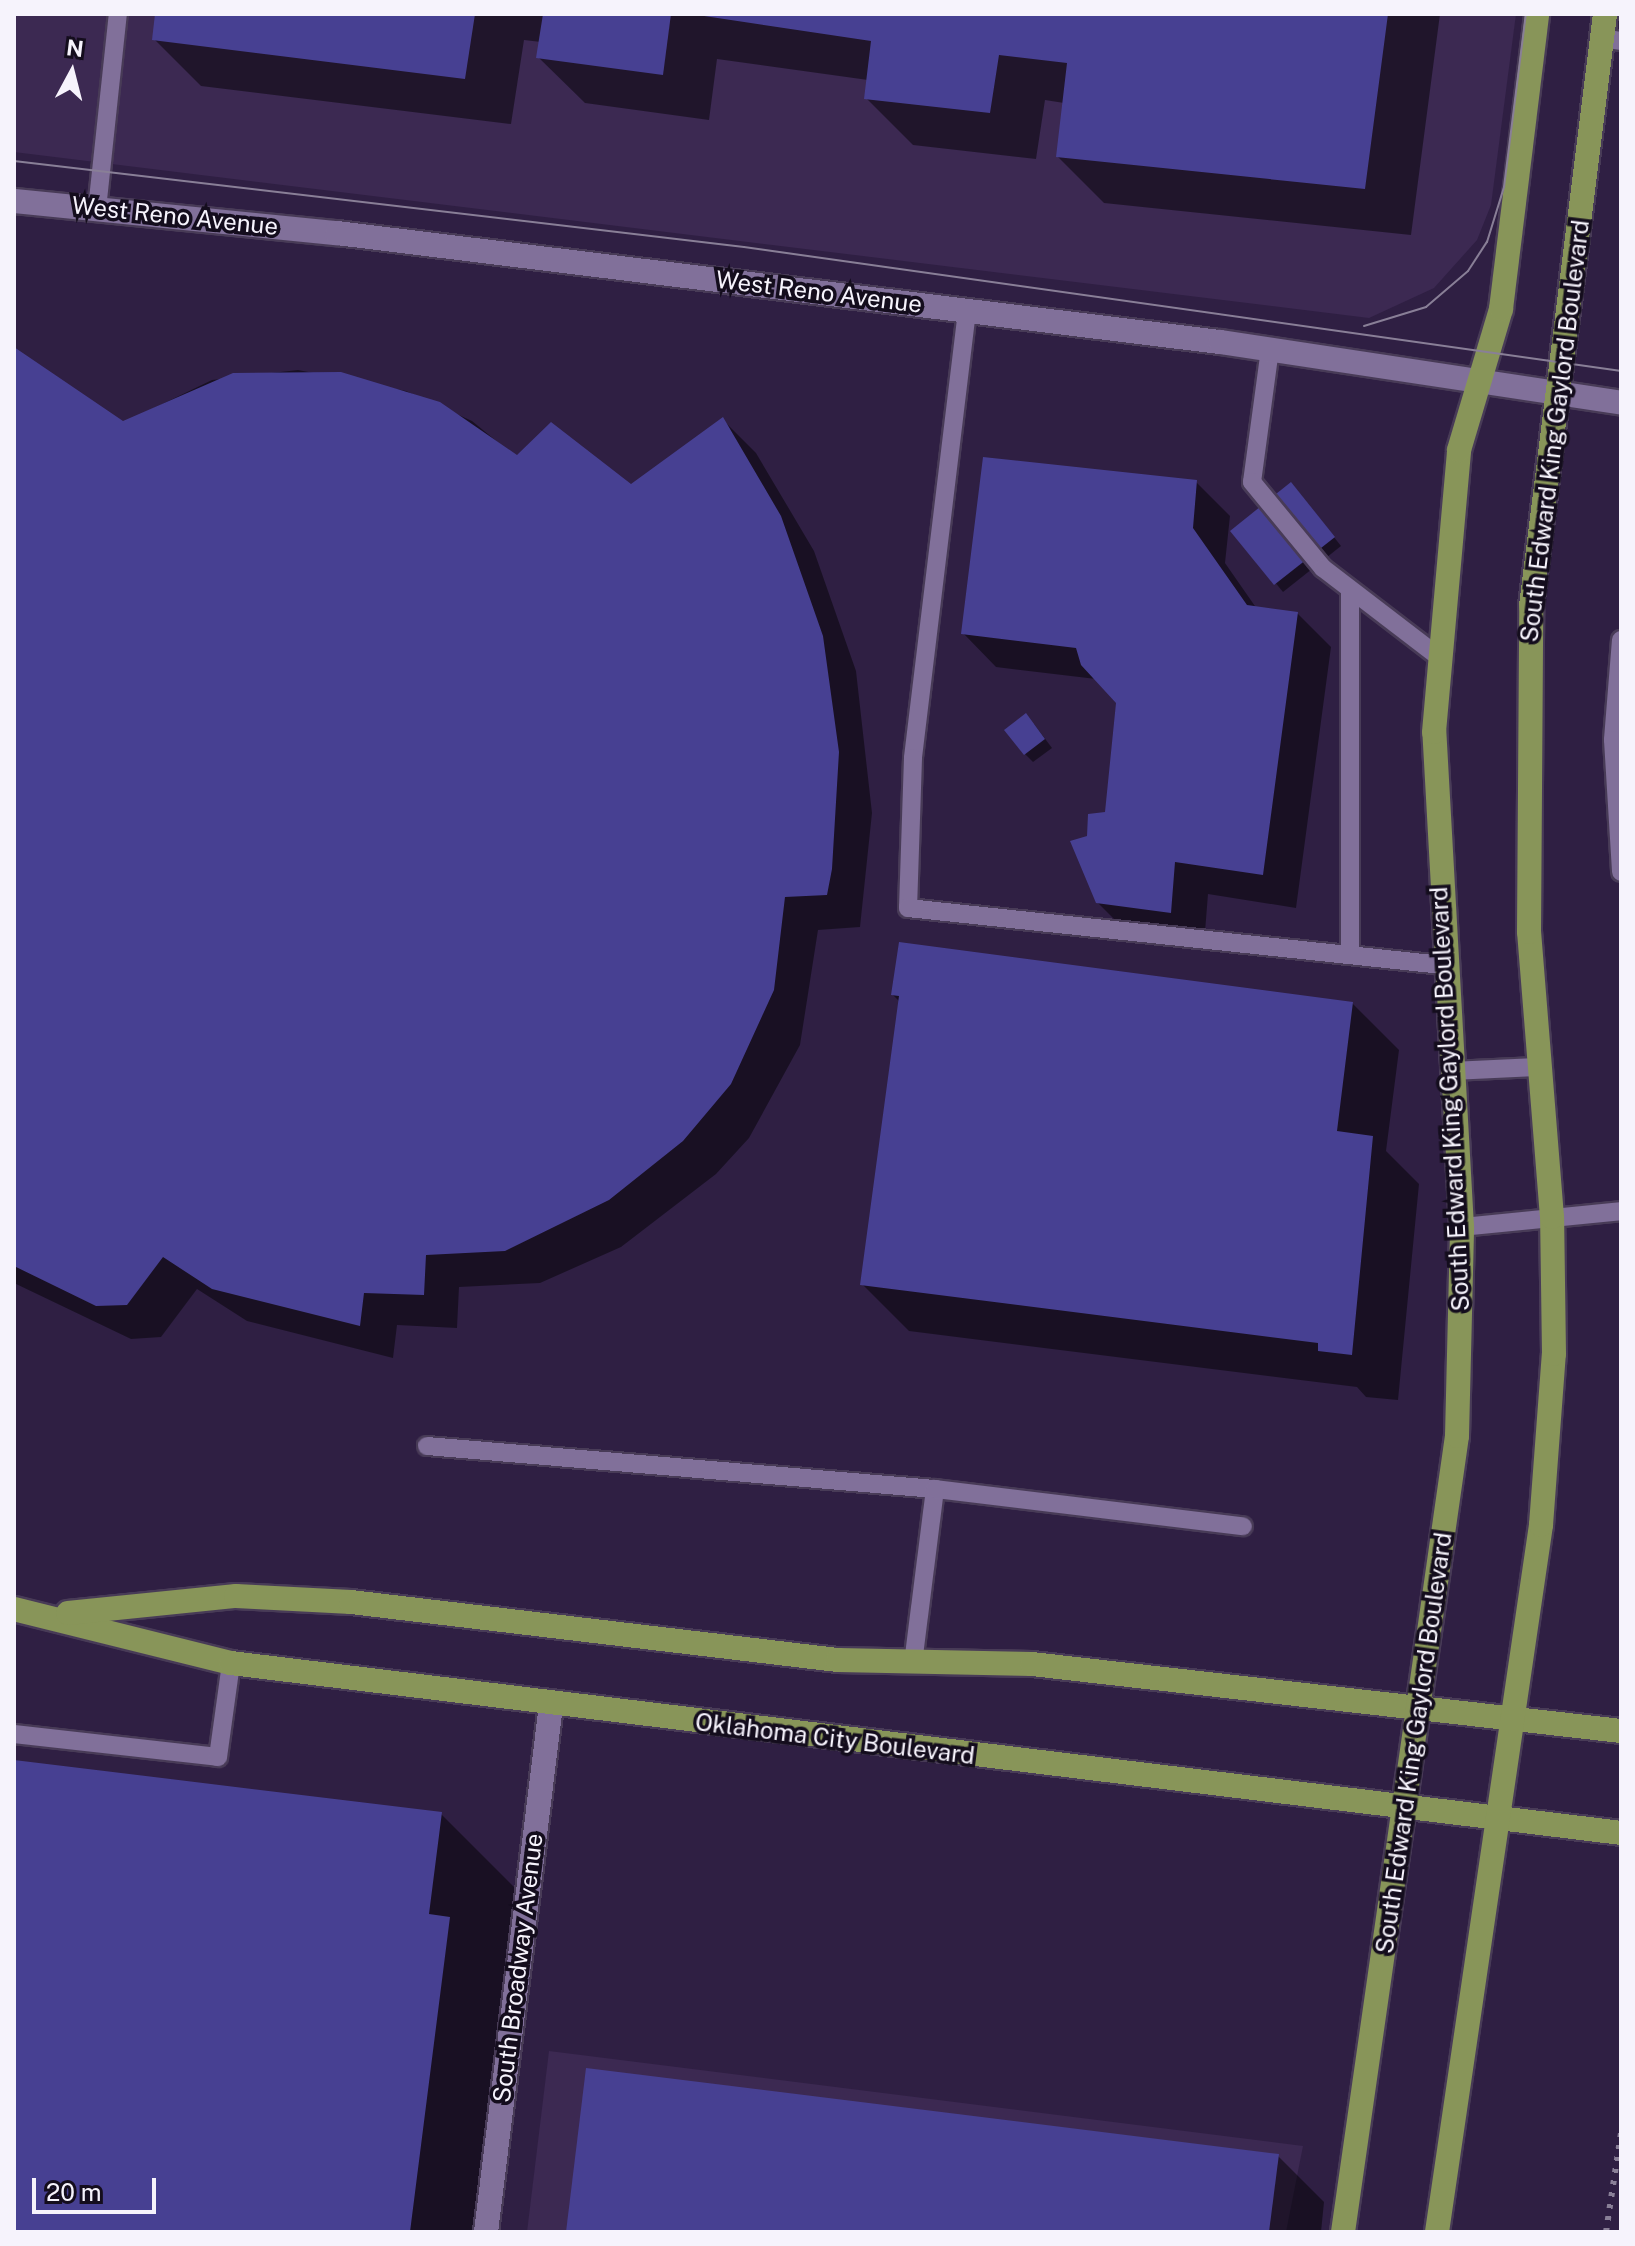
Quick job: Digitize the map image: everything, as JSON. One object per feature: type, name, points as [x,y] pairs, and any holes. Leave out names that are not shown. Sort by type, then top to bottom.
[{"type":"main road","name":"South Edward King Gaylord Boulevard","points":[[1343,2232],[1457,1436],[1462,1227],[1442,965],[1434,746],[1439,657],[1459,450],[1501,309],[1537,14]]},
{"type":"main road","name":"South Edward King Gaylord Boulevard","points":[[1437,2232],[1495,1820],[1541,1525],[1554,1354],[1552,1217],[1538,1067],[1527,722],[1531,606],[1557,391],[1610,31]]},
{"type":"main road","name":"West Reno Avenue","points":[[14,201],[1270,349],[1481,377],[1621,403]]},
{"type":"main road","name":"Oklahoma City Boulevard","points":[[54,1614],[236,1596],[351,1602],[838,1660],[1032,1664],[1420,1711],[1621,1731]]},
{"type":"main road","name":"Oklahoma City Boulevard","points":[[14,1609],[54,1614],[231,1663],[551,1705],[1621,1833]]},
{"type":"main road","name":"South Broadway Avenue","points":[[486,2232],[551,1705]]},
{"type":"lane","points":[[97,209],[118,14]]},
{"type":"lane","points":[[967,311],[913,758],[908,908],[1350,951],[1442,965]]},
{"type":"lane","points":[[1270,349],[1252,482],[1350,593],[1439,657]]},
{"type":"lane","points":[[1350,593],[1350,951]]},
{"type":"lane","points":[[1621,640],[1613,740],[1621,872]]},
{"type":"lane","points":[[1450,1071],[1538,1067]]},
{"type":"lane","points":[[1462,1227],[1621,1211]]},
{"type":"lane","points":[[427,1446],[935,1489],[1243,1526]]},
{"type":"lane","points":[[913,1662],[935,1489]]},
{"type":"lane","points":[[14,1734],[218,1757],[231,1663]]},
{"type":"shaded area","points":[[14,14],[1516,14],[1491,205],[1477,240],[1434,288],[1369,318],[14,152]]},
{"type":"shaded area","points":[[549,2051],[1303,2146],[1286,2232],[527,2232]]},
{"type":"building","points":[[155,14],[475,14],[465,79],[152,40]]},
{"type":"building","points":[[543,14],[671,14],[663,75],[536,58]]},
{"type":"building","points":[[691,14],[1388,14],[1365,189],[1056,157],[1067,63],[999,55],[990,113],[864,99],[871,41]]},
{"type":"building","points":[[14,347],[123,421],[233,373],[341,372],[440,402],[517,455],[551,422],[631,484],[723,417],[781,516],[823,636],[839,752],[832,869],[827,895],[785,897],[774,990],[731,1084],[683,1141],[609,1200],[505,1251],[426,1255],[424,1295],[364,1293],[360,1326],[212,1289],[163,1257],[127,1305],[96,1306],[14,1266]]},
{"type":"building","points":[[983,457],[1197,480],[1193,528],[1247,605],[1298,612],[1263,875],[1175,862],[1171,913],[1096,903],[1070,841],[1087,836],[1088,814],[1105,812],[1116,703],[1081,665],[1076,648],[961,634]]},
{"type":"building","points":[[1291,482],[1335,537],[1274,585],[1230,531]]},
{"type":"building","points":[[1026,713],[1045,739],[1024,755],[1004,730]]},
{"type":"building","points":[[899,942],[1353,1002],[1337,1131],[1373,1136],[1352,1355],[1318,1351],[1318,1343],[860,1285],[899,996],[891,995]]},
{"type":"building","points":[[14,1760],[442,1812],[429,1914],[450,1917],[410,2232],[14,2232]]},
{"type":"building","points":[[586,2068],[1279,2154],[1269,2232],[566,2232]]},
{"type":"tram line","points":[[1364,326],[1426,307],[1468,271],[1487,242],[1504,187],[1526,14]]},
{"type":"tram line","points":[[14,161],[744,247],[1621,371]]},
{"type":"railway","points":[[1606,2232],[1621,2133]]}]
